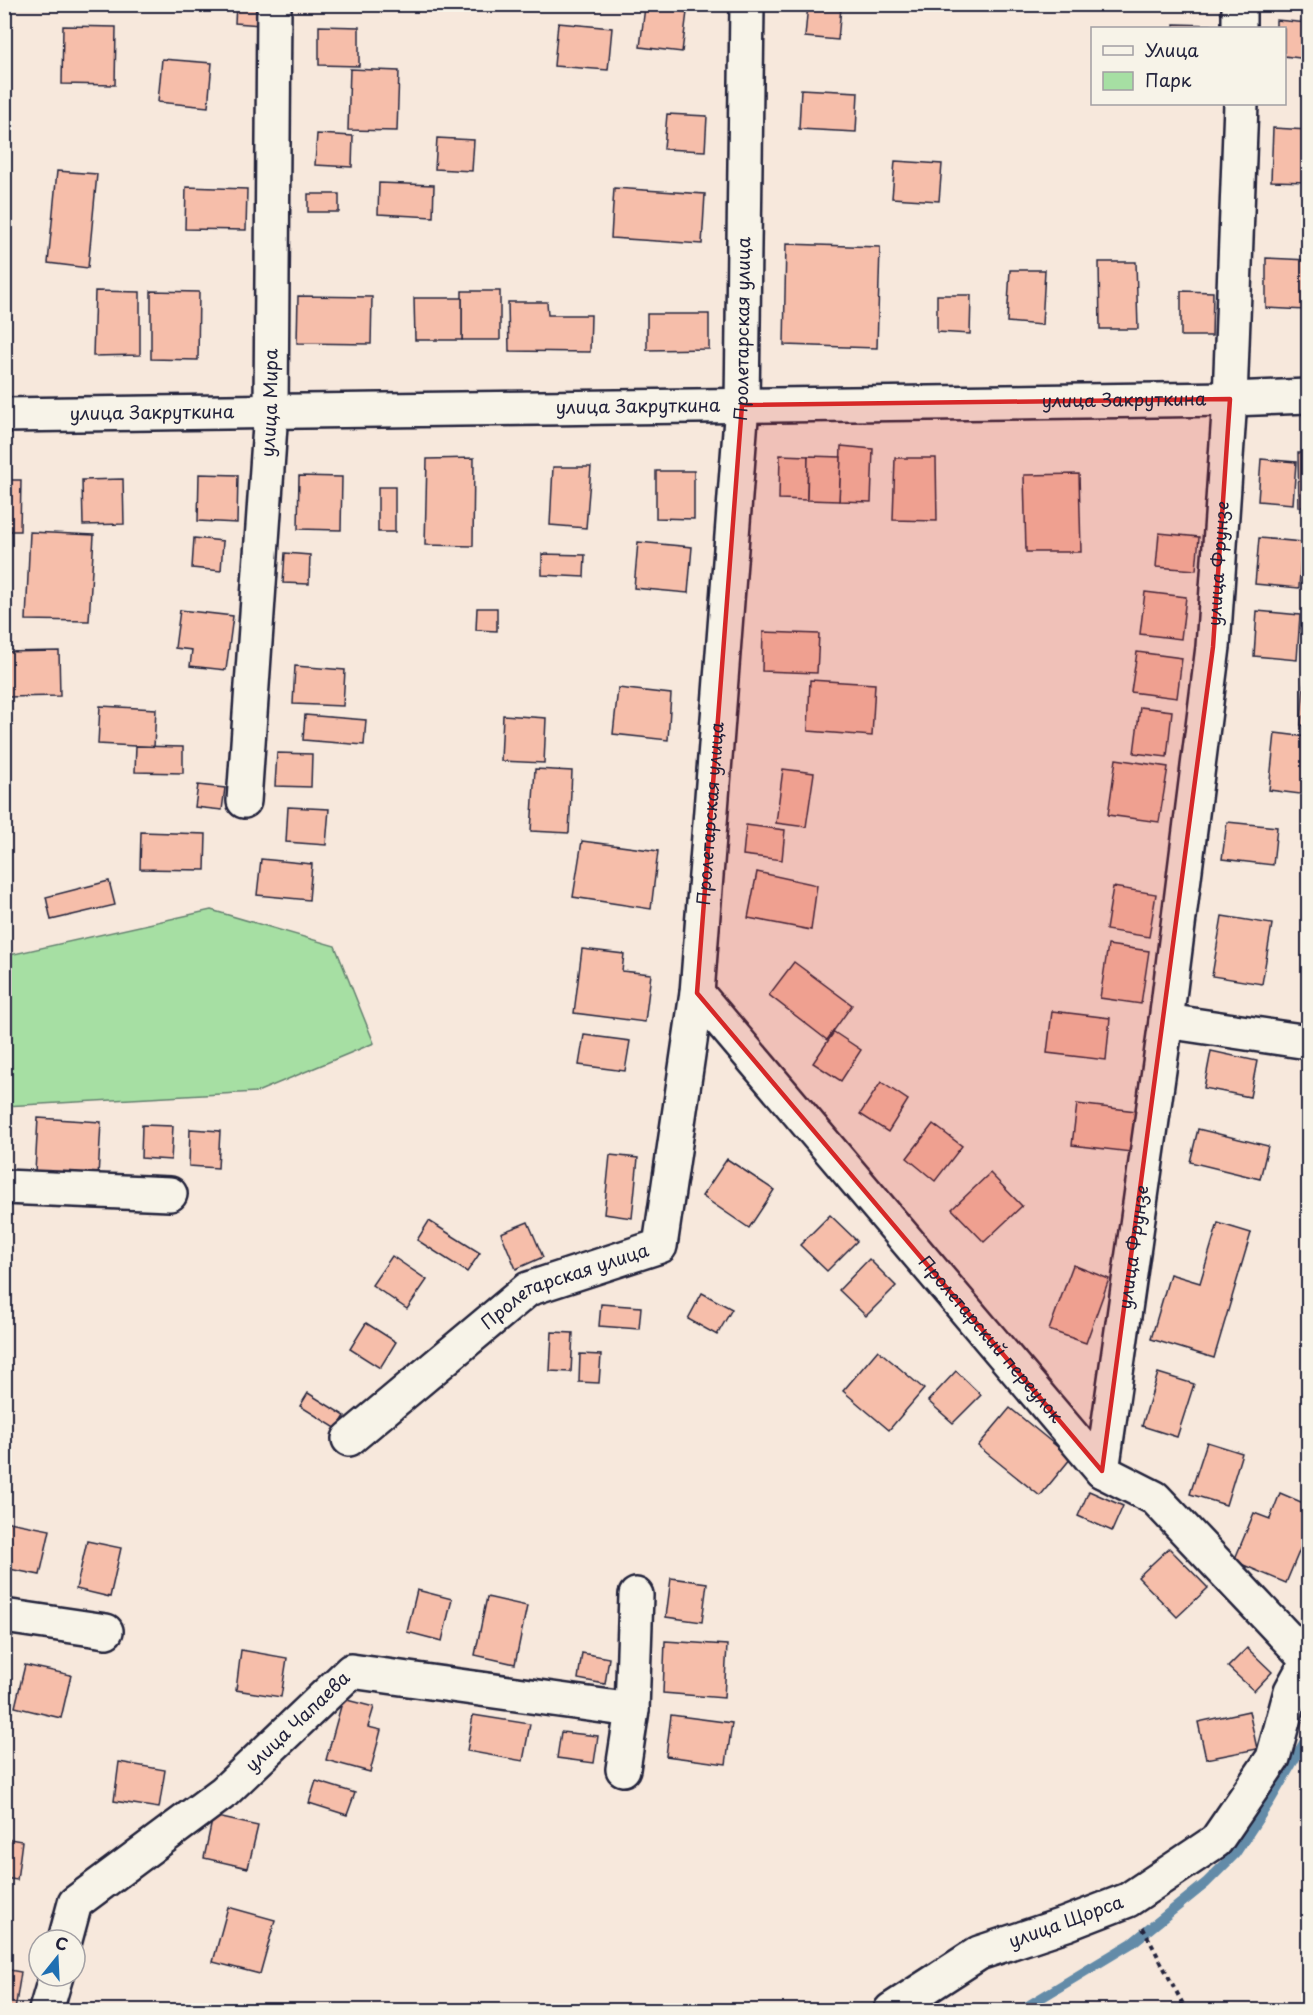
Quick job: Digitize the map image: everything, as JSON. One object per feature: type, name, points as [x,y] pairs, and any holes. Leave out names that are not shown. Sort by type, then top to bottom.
[{"type":"street","name":"улица Мира","points":[[244,801],[270,411],[274,4]]},
{"type":"street","name":"Пролетарская улица","points":[[349,1439],[528,1289],[660,1246],[697,993],[742,405],[747,4]]},
{"type":"street","points":[[1239,4],[1239,27]]},
{"type":"street","name":"улица Фрунзе","points":[[1102,1472],[1166,1021],[1213,647],[1230,399],[1240,105]]},
{"type":"street","name":"улица Закруткина","points":[[4,415],[1230,399],[1308,396]]},
{"type":"street","name":"Пролетарский переулок","points":[[697,993],[1102,1472],[1155,1498],[1308,1660]]},
{"type":"street","points":[[1166,1021],[1308,1042]]},
{"type":"street","points":[[4,1187],[170,1194]]},
{"type":"street","points":[[623,1769],[632,1710],[636,1594]]},
{"type":"street","points":[[4,1616],[106,1631]]},
{"type":"street","name":"улица Щорса","points":[[891,2010],[979,1953],[1066,1924],[1128,1900],[1216,1841],[1232,1821],[1273,1758],[1291,1691],[1308,1660]]},
{"type":"street","name":"улица Чапаева","points":[[68,1928],[75,1903],[224,1792],[351,1671],[632,1710]]},
{"type":"street","points":[[46,2010],[52,1988]]},
{"type":"path","points":[[1128,1900],[1186,2010]]},
{"type":"highlighted area","points":[[1230,399],[1213,647],[1102,1471],[697,993],[742,405]]},
{"type":"green space","points":[[211,910],[335,946],[374,1043],[257,1092],[5,1106],[5,956]]},
{"type":"building","points":[[236,4],[263,4],[261,25],[235,23]]},
{"type":"building","points":[[808,4],[841,7],[838,40],[805,37]]},
{"type":"building","points":[[645,7],[687,12],[682,52],[640,47]]},
{"type":"building","points":[[1276,20],[1308,23],[1308,59],[1286,56],[1286,27],[1276,27]]},
{"type":"building","points":[[558,23],[612,28],[608,70],[554,66]]},
{"type":"building","points":[[1174,24],[1211,25],[1211,27],[1174,27]]},
{"type":"building","points":[[63,26],[116,27],[115,85],[62,84]]},
{"type":"building","points":[[319,26],[359,27],[359,66],[319,65]]},
{"type":"building","points":[[162,59],[212,63],[208,107],[158,102]]},
{"type":"building","points":[[350,69],[399,71],[397,131],[348,130]]},
{"type":"building","points":[[801,89],[858,92],[856,132],[799,129]]},
{"type":"building","points":[[667,114],[707,116],[705,151],[664,149]]},
{"type":"building","points":[[1273,128],[1308,130],[1308,182],[1271,181]]},
{"type":"building","points":[[317,134],[353,136],[352,167],[315,165]]},
{"type":"building","points":[[437,138],[474,140],[472,171],[435,169]]},
{"type":"building","points":[[895,161],[942,164],[939,201],[892,198]]},
{"type":"building","points":[[57,171],[97,174],[88,268],[48,263]]},
{"type":"building","points":[[379,183],[434,185],[433,217],[378,214]]},
{"type":"building","points":[[186,187],[247,189],[246,230],[185,229]]},
{"type":"building","points":[[614,188],[705,194],[702,244],[611,238]]},
{"type":"building","points":[[308,194],[339,194],[339,212],[308,212]]},
{"type":"building","points":[[786,244],[880,247],[877,348],[784,345]]},
{"type":"building","points":[[1266,258],[1308,260],[1306,310],[1266,308]]},
{"type":"building","points":[[1099,262],[1136,262],[1138,329],[1100,329]]},
{"type":"building","points":[[1010,270],[1045,270],[1042,325],[1007,322]]},
{"type":"building","points":[[95,291],[140,292],[140,355],[93,356]]},
{"type":"building","points":[[151,291],[199,292],[198,360],[151,359]]},
{"type":"building","points":[[462,291],[500,291],[500,340],[462,340]]},
{"type":"building","points":[[1181,291],[1213,292],[1212,336],[1181,336]]},
{"type":"building","points":[[937,295],[971,295],[970,334],[937,332]]},
{"type":"building","points":[[298,296],[372,297],[371,344],[297,343]]},
{"type":"building","points":[[414,298],[462,298],[462,340],[415,340]]},
{"type":"building","points":[[508,302],[547,302],[548,315],[591,315],[590,352],[509,351]]},
{"type":"building","points":[[647,314],[709,314],[709,349],[647,350]]},
{"type":"building","points":[[841,446],[873,449],[871,502],[839,501]]},
{"type":"building","points":[[1298,453],[1308,453],[1308,507],[1299,507]]},
{"type":"building","points":[[780,455],[808,456],[807,500],[779,499]]},
{"type":"building","points":[[808,456],[841,457],[839,501],[807,500]]},
{"type":"building","points":[[474,458],[473,546],[425,545],[427,459]]},
{"type":"building","points":[[895,458],[936,458],[937,521],[893,520]]},
{"type":"building","points":[[1261,459],[1296,462],[1293,504],[1258,501]]},
{"type":"building","points":[[553,467],[591,467],[586,528],[550,525]]},
{"type":"building","points":[[656,471],[694,471],[694,519],[656,518]]},
{"type":"building","points":[[199,474],[238,475],[237,523],[198,521]]},
{"type":"building","points":[[1079,474],[1081,552],[1026,552],[1024,475]]},
{"type":"building","points":[[299,476],[342,477],[341,530],[298,529]]},
{"type":"building","points":[[123,479],[124,524],[83,525],[82,480]]},
{"type":"building","points":[[4,480],[21,480],[20,531],[4,531]]},
{"type":"building","points":[[378,487],[395,487],[395,532],[378,532]]},
{"type":"building","points":[[30,532],[94,535],[89,621],[26,620]]},
{"type":"building","points":[[1159,533],[1199,537],[1196,570],[1156,567]]},
{"type":"building","points":[[194,538],[223,541],[221,571],[192,568]]},
{"type":"building","points":[[1259,538],[1302,542],[1299,588],[1255,584]]},
{"type":"building","points":[[638,542],[692,547],[688,593],[634,588]]},
{"type":"building","points":[[285,553],[310,555],[309,584],[283,583]]},
{"type":"building","points":[[542,554],[585,555],[584,577],[542,575]]},
{"type":"building","points":[[1145,592],[1186,597],[1181,639],[1140,634]]},
{"type":"building","points":[[477,608],[497,608],[497,631],[476,630]]},
{"type":"building","points":[[180,610],[233,616],[226,670],[190,666],[192,650],[175,648]]},
{"type":"building","points":[[1257,611],[1300,615],[1297,660],[1254,656]]},
{"type":"building","points":[[763,632],[819,634],[817,673],[762,671]]},
{"type":"building","points":[[59,651],[60,696],[4,697],[4,652]]},
{"type":"building","points":[[1137,652],[1182,658],[1177,698],[1131,692]]},
{"type":"building","points":[[1305,664],[1308,665],[1308,726],[1301,725]]},
{"type":"building","points":[[295,666],[345,670],[343,706],[293,704]]},
{"type":"building","points":[[810,680],[875,684],[872,736],[808,731]]},
{"type":"building","points":[[618,688],[671,694],[668,740],[613,734]]},
{"type":"building","points":[[100,706],[156,709],[154,747],[98,744]]},
{"type":"building","points":[[1140,707],[1172,711],[1167,757],[1134,753]]},
{"type":"building","points":[[305,715],[366,720],[364,745],[303,740]]},
{"type":"building","points":[[503,715],[546,718],[544,763],[501,761]]},
{"type":"building","points":[[1275,733],[1308,737],[1308,795],[1269,790]]},
{"type":"building","points":[[136,746],[183,747],[183,773],[135,772]]},
{"type":"building","points":[[277,753],[312,754],[311,787],[275,786]]},
{"type":"building","points":[[1116,759],[1168,767],[1159,822],[1108,815]]},
{"type":"building","points":[[535,769],[572,771],[569,833],[531,831]]},
{"type":"building","points":[[783,769],[814,773],[806,827],[776,823]]},
{"type":"building","points":[[198,785],[225,788],[222,810],[195,807]]},
{"type":"building","points":[[288,807],[329,809],[326,845],[286,842]]},
{"type":"building","points":[[1227,822],[1277,827],[1273,865],[1222,859]]},
{"type":"building","points":[[746,825],[785,830],[782,860],[743,855]]},
{"type":"building","points":[[141,832],[206,834],[205,870],[140,869]]},
{"type":"building","points":[[582,841],[658,851],[651,909],[573,897]]},
{"type":"building","points":[[261,859],[312,864],[309,900],[257,895]]},
{"type":"building","points":[[757,872],[817,885],[811,930],[748,918]]},
{"type":"building","points":[[109,881],[115,905],[51,920],[46,897]]},
{"type":"building","points":[[1113,887],[1156,894],[1149,937],[1106,930]]},
{"type":"building","points":[[1222,916],[1272,924],[1262,984],[1212,976]]},
{"type":"building","points":[[1108,945],[1149,951],[1141,1004],[1100,998]]},
{"type":"building","points":[[582,949],[624,954],[622,971],[651,974],[645,1022],[574,1013]]},
{"type":"building","points":[[794,962],[852,1005],[827,1040],[769,995]]},
{"type":"building","points":[[1052,1011],[1110,1018],[1106,1060],[1047,1053]]},
{"type":"building","points":[[834,1032],[861,1050],[841,1081],[813,1063]]},
{"type":"building","points":[[584,1035],[630,1041],[625,1071],[579,1065]]},
{"type":"building","points":[[1211,1051],[1257,1061],[1250,1097],[1204,1088]]},
{"type":"building","points":[[881,1082],[908,1100],[888,1132],[860,1114]]},
{"type":"building","points":[[1077,1104],[1136,1111],[1131,1152],[1072,1145]]},
{"type":"building","points":[[38,1118],[101,1122],[98,1177],[35,1172]]},
{"type":"building","points":[[933,1124],[962,1146],[935,1181],[907,1158]]},
{"type":"building","points":[[142,1125],[173,1126],[171,1160],[141,1158]]},
{"type":"building","points":[[190,1129],[220,1131],[218,1168],[189,1166]]},
{"type":"building","points":[[1198,1129],[1268,1146],[1260,1179],[1190,1162]]},
{"type":"building","points":[[610,1155],[638,1158],[632,1218],[604,1214]]},
{"type":"building","points":[[727,1159],[774,1190],[749,1228],[702,1196]]},
{"type":"building","points":[[990,1173],[1022,1206],[984,1242],[952,1209]]},
{"type":"building","points":[[830,1215],[857,1241],[827,1271],[800,1245]]},
{"type":"building","points":[[429,1221],[480,1253],[467,1272],[417,1240]]},
{"type":"building","points":[[528,1222],[543,1257],[516,1269],[501,1233]]},
{"type":"building","points":[[1218,1223],[1251,1233],[1214,1358],[1151,1339],[1170,1274],[1200,1283]]},
{"type":"building","points":[[392,1256],[427,1280],[407,1309],[372,1285]]},
{"type":"building","points":[[869,1259],[896,1286],[866,1316],[839,1290]]},
{"type":"building","points":[[1073,1265],[1109,1279],[1086,1343],[1049,1330]]},
{"type":"building","points":[[702,1293],[732,1309],[717,1335],[688,1319]]},
{"type":"building","points":[[601,1304],[641,1307],[639,1329],[599,1326]]},
{"type":"building","points":[[366,1323],[396,1342],[380,1368],[350,1349]]},
{"type":"building","points":[[552,1332],[573,1333],[571,1372],[550,1371]]},
{"type":"building","points":[[878,1350],[924,1389],[889,1430],[843,1391]]},
{"type":"building","points":[[580,1354],[601,1355],[599,1383],[579,1382]]},
{"type":"building","points":[[956,1371],[981,1395],[953,1423],[928,1401]]},
{"type":"building","points":[[1158,1373],[1194,1384],[1177,1437],[1142,1426]]},
{"type":"building","points":[[308,1393],[345,1416],[337,1429],[300,1406]]},
{"type":"building","points":[[1010,1408],[1071,1458],[1040,1496],[978,1446]]},
{"type":"building","points":[[1207,1442],[1242,1453],[1226,1505],[1190,1494]]},
{"type":"building","points":[[1089,1491],[1123,1506],[1112,1531],[1078,1516]]},
{"type":"building","points":[[1280,1493],[1308,1505],[1308,1530],[1286,1583],[1234,1561],[1254,1513],[1270,1519]]},
{"type":"building","points":[[4,1521],[50,1530],[40,1575],[4,1568]]},
{"type":"building","points":[[87,1541],[121,1548],[110,1597],[76,1589]]},
{"type":"building","points":[[1169,1548],[1208,1588],[1177,1617],[1138,1577]]},
{"type":"building","points":[[671,1578],[707,1583],[702,1622],[666,1617]]},
{"type":"building","points":[[417,1590],[452,1599],[442,1641],[407,1632]]},
{"type":"building","points":[[487,1597],[527,1606],[515,1664],[475,1655]]},
{"type":"building","points":[[665,1641],[727,1645],[724,1698],[663,1693]]},
{"type":"building","points":[[1247,1648],[1272,1672],[1254,1691],[1228,1667]]},
{"type":"building","points":[[241,1650],[287,1658],[281,1697],[236,1690]]},
{"type":"building","points":[[582,1653],[609,1658],[605,1684],[578,1679]]},
{"type":"building","points":[[25,1665],[71,1675],[61,1718],[15,1707]]},
{"type":"building","points":[[343,1699],[374,1707],[368,1727],[381,1730],[370,1772],[326,1760]]},
{"type":"building","points":[[1249,1711],[1257,1749],[1206,1759],[1198,1722]]},
{"type":"building","points":[[473,1715],[530,1724],[523,1761],[467,1751]]},
{"type":"building","points":[[671,1715],[732,1723],[726,1764],[666,1756]]},
{"type":"building","points":[[561,1732],[598,1736],[594,1763],[557,1758]]},
{"type":"building","points":[[119,1762],[165,1770],[159,1808],[114,1801]]},
{"type":"building","points":[[316,1781],[355,1793],[347,1815],[309,1803]]},
{"type":"building","points":[[213,1816],[258,1826],[248,1868],[204,1858]]},
{"type":"building","points":[[4,1838],[22,1841],[17,1880],[4,1878]]},
{"type":"building","points":[[228,1907],[275,1920],[260,1974],[213,1962]]},
{"type":"building","points":[[4,1969],[21,1972],[15,2010],[4,2008]]},
{"type":"waterway","points":[[1021,2010],[1132,1943],[1206,1883],[1235,1854],[1270,1801],[1308,1736]]}]
